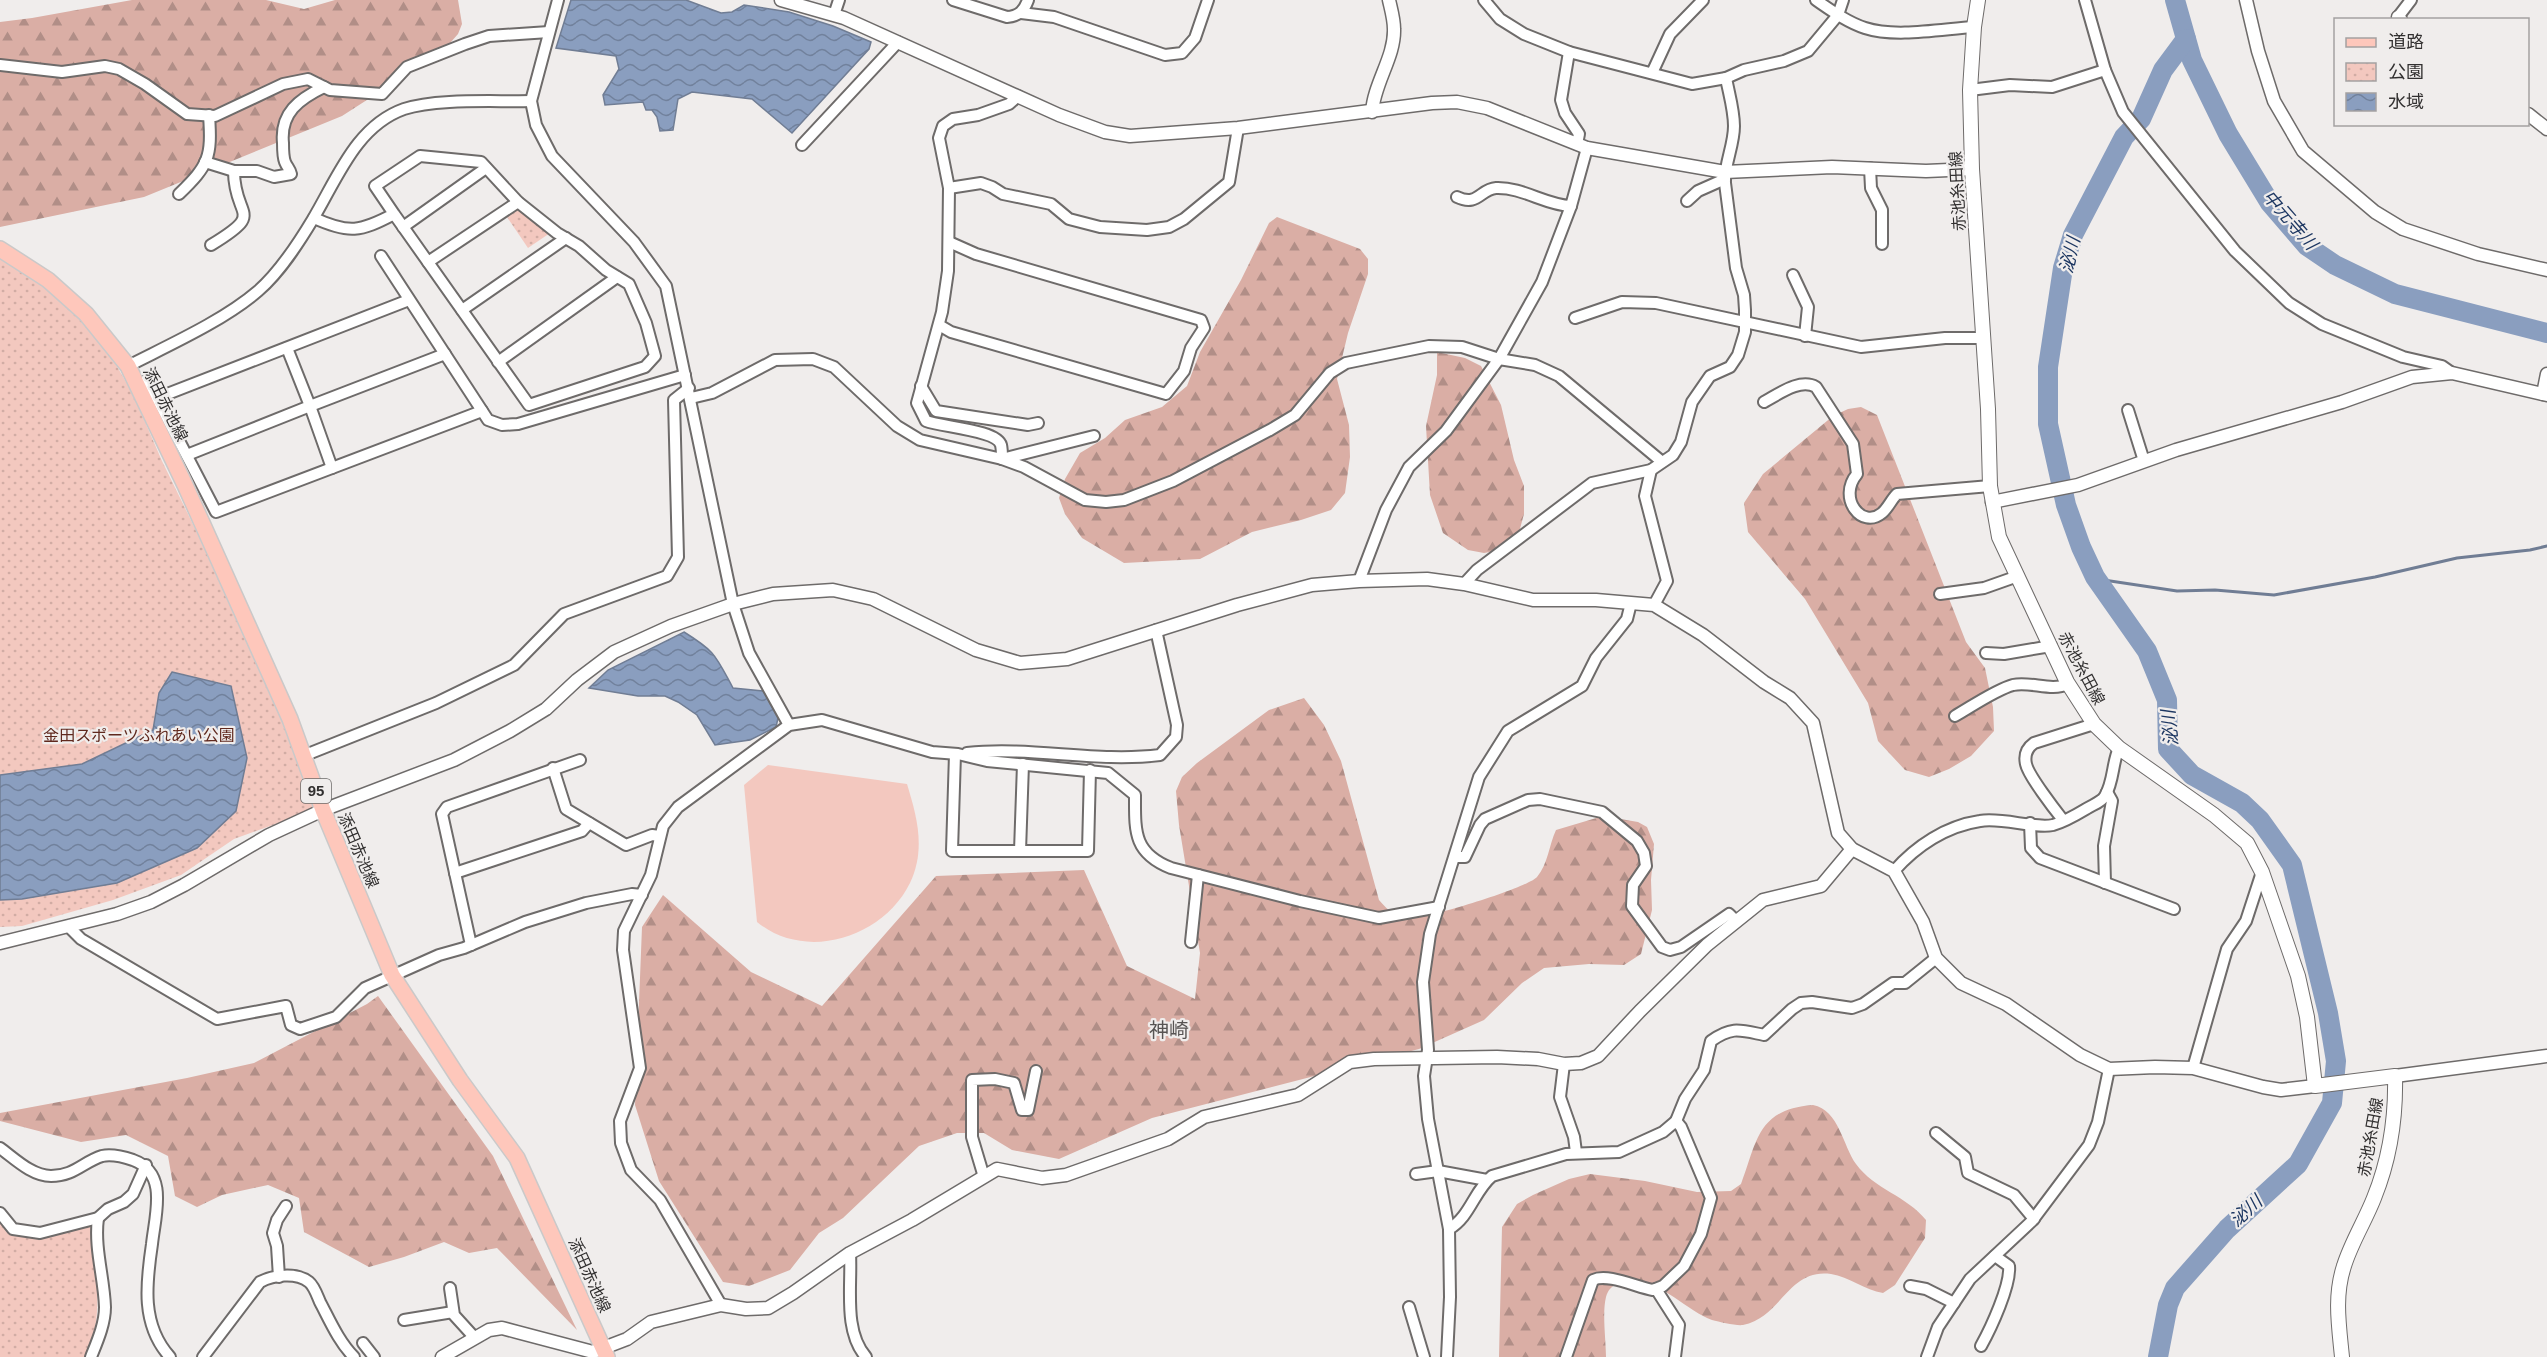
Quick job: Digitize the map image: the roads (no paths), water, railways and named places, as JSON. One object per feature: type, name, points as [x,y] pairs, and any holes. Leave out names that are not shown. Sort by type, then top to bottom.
[{"type":"main road","name":"赤池糸田線","points":[[1978,0],[1970,90],[1972,170],[1988,409],[1990,486],[1999,537],[2068,684],[2094,724],[2119,748],[2214,816],[2247,843],[2262,872],[2298,976],[2318,1086],[2395,1076],[2393,1120],[2386,1159],[2375,1197],[2344,1266],[2337,1305],[2342,1357]]},
{"type":"main road","name":"添田赤池線","points":[[0,249],[48,280],[86,314],[128,366],[170,438],[272,679],[323,810],[392,975],[460,1080],[517,1158],[605,1353]]},
{"type":"street","points":[[781,0],[834,15],[1087,125],[1122,135],[1168,135],[1432,103],[1457,102],[1487,108],[1582,146],[1725,176],[1832,167],[1926,171],[1972,170]]},
{"type":"street","points":[[834,15],[839,0]]},
{"type":"street","points":[[953,0],[1007,17],[1017,16],[1028,0]]},
{"type":"street","points":[[1020,13],[1054,17],[1165,55],[1182,53],[1195,38],[1208,0]]},
{"type":"street","points":[[1372,112],[1374,95],[1390,52],[1394,30],[1389,0]]},
{"type":"street","points":[[1484,0],[1500,18],[1524,34],[1569,51],[1692,84],[1726,78],[1744,70],[1784,61],[1808,51],[1838,15],[1843,0]]},
{"type":"street","points":[[1652,74],[1654,63],[1670,34],[1703,0]]},
{"type":"street","points":[[1816,0],[1838,15],[1866,29],[1888,32],[1974,27]]},
{"type":"street","points":[[2085,0],[2105,70],[2123,112],[2235,251],[2289,303],[2322,324],[2403,357],[2442,366],[2452,373]]},
{"type":"street","points":[[2246,0],[2258,51],[2274,101],[2303,151],[2375,212],[2403,229],[2478,254],[2547,270]]},
{"type":"street","points":[[2400,18],[2411,0]]},
{"type":"street","points":[[556,2],[531,101],[536,125],[552,156],[634,242],[666,286],[733,604],[749,653],[789,725]]},
{"type":"street","points":[[0,65],[62,72],[105,66],[119,69],[145,84],[187,114],[215,116],[283,84],[308,79],[330,90],[382,94],[407,67],[465,44],[489,36],[549,32]]},
{"type":"street","points":[[802,145],[898,42]]},
{"type":"street","points":[[1359,580],[1386,510],[1409,467],[1446,431],[1499,359],[1542,282],[1571,206],[1582,146],[1579,134],[1565,113],[1561,100],[1569,51]]},
{"type":"street","points":[[1970,90],[2010,85],[2052,87],[2105,70]]},
{"type":"street","points":[[1464,584],[1477,570],[1592,483],[1651,470],[1661,461],[1673,455],[1681,442],[1692,402],[1710,376],[1730,368],[1738,355],[1745,332],[1744,295],[1736,268],[1725,176],[1730,159],[1734,126],[1726,78]]},
{"type":"street","points":[[205,162],[234,171],[257,171],[274,177],[291,174],[285,162],[281,130],[285,118],[292,106],[304,96],[324,87]]},
{"type":"street","points":[[1002,459],[1001,444],[994,435],[926,421],[917,402],[939,325],[948,271],[949,188],[939,138],[943,126],[953,119],[978,115],[1010,104],[1018,96]]},
{"type":"street","points":[[128,366],[218,317],[258,291],[289,256],[314,218],[332,181],[360,141],[381,122],[404,109],[439,104],[531,101]]},
{"type":"street","points":[[179,195],[193,181],[211,151],[209,115]]},
{"type":"street","points":[[2529,115],[2547,129]]},
{"type":"street","points":[[949,188],[981,183],[1003,194],[1051,204],[1069,219],[1100,226],[1147,230],[1169,227],[1184,219],[1229,182],[1238,128]]},
{"type":"street","points":[[420,156],[481,162],[486,168],[518,202],[579,246],[606,270],[628,284],[646,323],[654,356],[645,368],[529,405],[375,186],[420,156]]},
{"type":"street","points":[[403,227],[486,168]]},
{"type":"street","points":[[1870,168],[1871,188],[1882,210],[1882,244]]},
{"type":"street","points":[[211,245],[237,229],[244,220],[244,208],[234,185],[234,171]]},
{"type":"street","points":[[1687,201],[1698,191],[1725,176]]},
{"type":"street","points":[[1457,197],[1474,200],[1492,188],[1533,194],[1561,206],[1571,206]]},
{"type":"street","points":[[428,262],[518,202]]},
{"type":"street","points":[[314,218],[338,229],[353,231],[370,227],[394,214]]},
{"type":"street","points":[[462,310],[566,238]]},
{"type":"street","points":[[939,325],[951,332],[1166,394],[1184,371],[1191,348],[1204,328],[1201,320],[976,254],[949,242]]},
{"type":"street","points":[[381,256],[488,420],[502,425],[518,424],[685,375]]},
{"type":"street","points":[[1793,274],[1808,307],[1805,336]]},
{"type":"street","points":[[498,362],[617,277]]},
{"type":"street","points":[[157,398],[410,300]]},
{"type":"street","points":[[1575,318],[1622,302],[1656,303],[1861,347],[1945,338],[1982,338]]},
{"type":"street","points":[[303,756],[436,703],[514,665],[564,614],[667,576],[678,557],[678,475],[674,400],[690,393],[712,393],[775,360],[813,359],[834,367],[897,426],[920,440],[1002,459],[1024,467],[1085,500],[1124,500],[1173,481],[1280,425],[1294,415],[1330,373],[1346,363],[1429,346],[1462,346],[1499,359],[1534,365],[1559,376],[1661,461]]},
{"type":"street","points":[[286,348],[332,468]]},
{"type":"street","points":[[187,455],[445,354]]},
{"type":"street","points":[[1992,502],[2078,485],[2144,461],[2342,402],[2412,377],[2452,373],[2545,387]]},
{"type":"street","points":[[147,379],[157,398],[170,438],[187,455],[216,512],[482,411]]},
{"type":"street","points":[[1764,402],[1799,384],[1810,383],[1816,387],[1853,444],[1857,474],[1849,483],[1848,495],[1854,510],[1862,516],[1871,518],[1882,513],[1897,494],[1990,486]]},
{"type":"street","points":[[921,386],[936,411],[1028,425],[1038,423]]},
{"type":"street","points":[[579,389],[585,405]]},
{"type":"street","points":[[2128,410],[2144,461]]},
{"type":"street","points":[[1002,459],[1094,436]]},
{"type":"street","points":[[1651,470],[1646,496],[1667,582],[1654,605]]},
{"type":"street","points":[[1940,594],[1984,588],[2018,576]]},
{"type":"street","points":[[0,943],[117,914],[151,902],[269,835],[323,810],[454,760],[546,709],[577,680],[614,652],[671,626],[733,604],[772,594],[833,590],[873,599],[976,650],[1020,663],[1067,659],[1156,630],[1312,585],[1359,580],[1427,579],[1464,584],[1533,600],[1596,600],[1654,605],[1703,635],[1764,682],[1790,698],[1813,723],[1838,833],[1852,849],[1894,871],[1923,922],[1936,958],[1961,983],[2006,1004],[2080,1055],[2109,1069],[2193,1068],[2281,1090],[2318,1086]]},
{"type":"street","points":[[1447,1357],[1450,1297],[1449,1229],[1428,1119],[1425,1076],[1428,1050],[1423,982],[1425,959],[1479,777],[1508,731],[1582,686],[1596,658],[1627,619],[1631,603]]},
{"type":"street","points":[[956,754],[989,751],[1097,758],[1160,756],[1176,738],[1177,725],[1156,630]]},
{"type":"street","points":[[1986,653],[2004,654],[2051,646]]},
{"type":"street","points":[[1955,716],[2012,686],[2029,684],[2061,687],[2068,684]]},
{"type":"street","points":[[721,1305],[660,1200],[632,1170],[621,1143],[620,1121],[640,1068],[623,950],[624,931],[651,875],[663,826],[678,807],[789,725],[822,720],[932,752],[956,754],[987,761],[1108,773],[1135,795],[1136,837],[1157,862],[1198,875],[1379,918],[1439,907]]},
{"type":"street","points":[[2063,820],[2026,765],[2028,747],[2034,743],[2094,724]]},
{"type":"street","points":[[1894,871],[1904,860],[1929,841],[1956,826],[1982,820],[2051,825],[2104,799],[2119,748]]},
{"type":"street","points":[[956,754],[952,851],[1088,851],[1090,770]]},
{"type":"street","points":[[471,945],[442,814],[447,807],[580,760]]},
{"type":"street","points":[[1020,851],[1023,764]]},
{"type":"street","points":[[553,768],[566,810],[627,845],[652,835],[659,836]]},
{"type":"street","points":[[2105,883],[2104,846],[2112,801],[2107,792]]},
{"type":"street","points":[[1456,857],[1465,857],[1485,819],[1528,800],[1540,799],[1602,812],[1637,842],[1644,853],[1646,866],[1633,885],[1632,906],[1662,947],[1670,950],[1681,947],[1729,914],[1736,921]]},
{"type":"street","points":[[455,873],[582,831],[588,823]]},
{"type":"street","points":[[2030,823],[2031,848],[2040,858],[2174,909]]},
{"type":"street","points":[[442,1357],[489,1329],[502,1328],[593,1352],[605,1353],[651,1322],[721,1305],[746,1309],[768,1308],[850,1253],[912,1220],[996,1170],[1041,1178],[1066,1175],[1168,1139],[1204,1117],[1298,1095],[1350,1062],[1374,1059],[1507,1058],[1538,1059],[1564,1064],[1581,1063],[1598,1056],[1679,972],[1736,921],[1763,900],[1821,886],[1852,849]]},
{"type":"street","points":[[2193,1068],[2227,949],[2246,921],[2262,872]]},
{"type":"street","points":[[1191,942],[1198,875]]},
{"type":"street","points":[[68,926],[81,939],[218,1019],[286,1006],[291,1025],[300,1029],[336,1017],[365,988],[439,955],[471,945],[525,922],[586,903],[632,894],[642,895]]},
{"type":"street","points":[[1449,1229],[1460,1223],[1487,1180],[1492,1176],[1576,1152],[1619,1152],[1663,1132],[1676,1121],[1685,1099],[1704,1070],[1711,1041],[1724,1031],[1734,1029],[1764,1035],[1801,1003],[1812,1002],[1852,1008],[1863,1004],[1893,983],[1905,983],[1936,958]]},
{"type":"street","points":[[2395,1076],[2547,1056]]},
{"type":"street","points":[[1564,1064],[1560,1097],[1574,1137],[1576,1152]]},
{"type":"street","points":[[1927,1357],[1938,1327],[1970,1279],[2034,1219],[2089,1145],[2098,1122],[2109,1069]]},
{"type":"street","points":[[984,1177],[972,1137],[972,1080],[995,1079],[1014,1083],[1022,1110],[1028,1110],[1036,1071]]},
{"type":"street","points":[[1566,1357],[1593,1280],[1600,1277],[1610,1278],[1653,1290],[1684,1266],[1701,1234],[1711,1198],[1681,1127],[1676,1121]]},
{"type":"street","points":[[1936,1133],[1965,1157],[1968,1173],[2014,1196],[2034,1219]]},
{"type":"street","points":[[0,1148],[25,1167],[51,1176],[72,1173],[102,1156],[122,1157],[146,1165],[155,1179],[158,1196],[147,1283],[149,1319],[160,1346],[170,1357]]},
{"type":"street","points":[[0,1213],[13,1229],[40,1233],[99,1218],[108,1209],[124,1202],[133,1194],[146,1165]]},
{"type":"street","points":[[1416,1173],[1438,1170],[1487,1180]]},
{"type":"street","points":[[279,1277],[277,1246],[273,1233],[277,1220],[286,1206]]},
{"type":"street","points":[[91,1357],[105,1309],[96,1232],[99,1218]]},
{"type":"street","points":[[850,1253],[852,1328],[856,1344],[866,1357]]},
{"type":"street","points":[[1982,1346],[1996,1320],[2002,1295],[2010,1276],[2009,1266],[1995,1256]]},
{"type":"street","points":[[202,1357],[260,1282],[279,1277],[296,1277],[311,1283],[338,1337],[354,1357]]},
{"type":"street","points":[[1910,1286],[1926,1289],[1954,1303]]},
{"type":"street","points":[[450,1288],[453,1312],[474,1337]]},
{"type":"street","points":[[1656,1288],[1679,1325],[1675,1357]]},
{"type":"street","points":[[1409,1308],[1424,1357]]},
{"type":"street","points":[[404,1320],[453,1312]]},
{"type":"street","points":[[363,1343],[374,1357]]},
{"type":"water","points":[[571,0],[686,0],[721,13],[732,12],[744,5],[789,12],[833,26],[871,42],[869,49],[792,133],[752,99],[692,92],[678,99],[673,130],[660,131],[657,117],[652,110],[646,110],[643,102],[605,105],[603,95],[619,69],[616,56],[556,48]]},
{"type":"water","points":[[684,632],[714,655],[733,688],[763,691],[778,718],[776,727],[750,740],[715,745],[697,715],[665,696],[638,696],[589,688],[608,670]]},
{"type":"water","points":[[172,672],[231,686],[247,758],[236,811],[197,848],[117,883],[22,899],[0,900],[0,775],[82,764],[153,730],[159,693]]},
{"type":"waterway","name":"中元寺川","points":[[2175,0],[2192,60],[2228,134],[2270,203],[2307,246],[2335,265],[2395,294],[2547,333]]},
{"type":"waterway","name":"泌川","points":[[2158,1357],[2168,1305],[2175,1288],[2227,1229],[2298,1164],[2332,1103],[2336,1061],[2328,1013],[2292,865],[2260,820],[2242,803],[2192,775],[2168,749],[2167,700],[2147,651],[2095,577],[2081,547],[2066,505],[2048,424],[2048,367],[2063,268],[2073,235],[2124,137],[2141,119],[2163,70],[2186,39]]},
{"type":"waterway","points":[[2097,579],[2177,591],[2215,590],[2274,595],[2375,577],[2457,558],[2547,546]]},
{"type":"district","name":"神崎","points":[[1169,1030]]},
{"type":"park label","name":"金田スポーツふれあい公園","points":[[139,735]]}]
